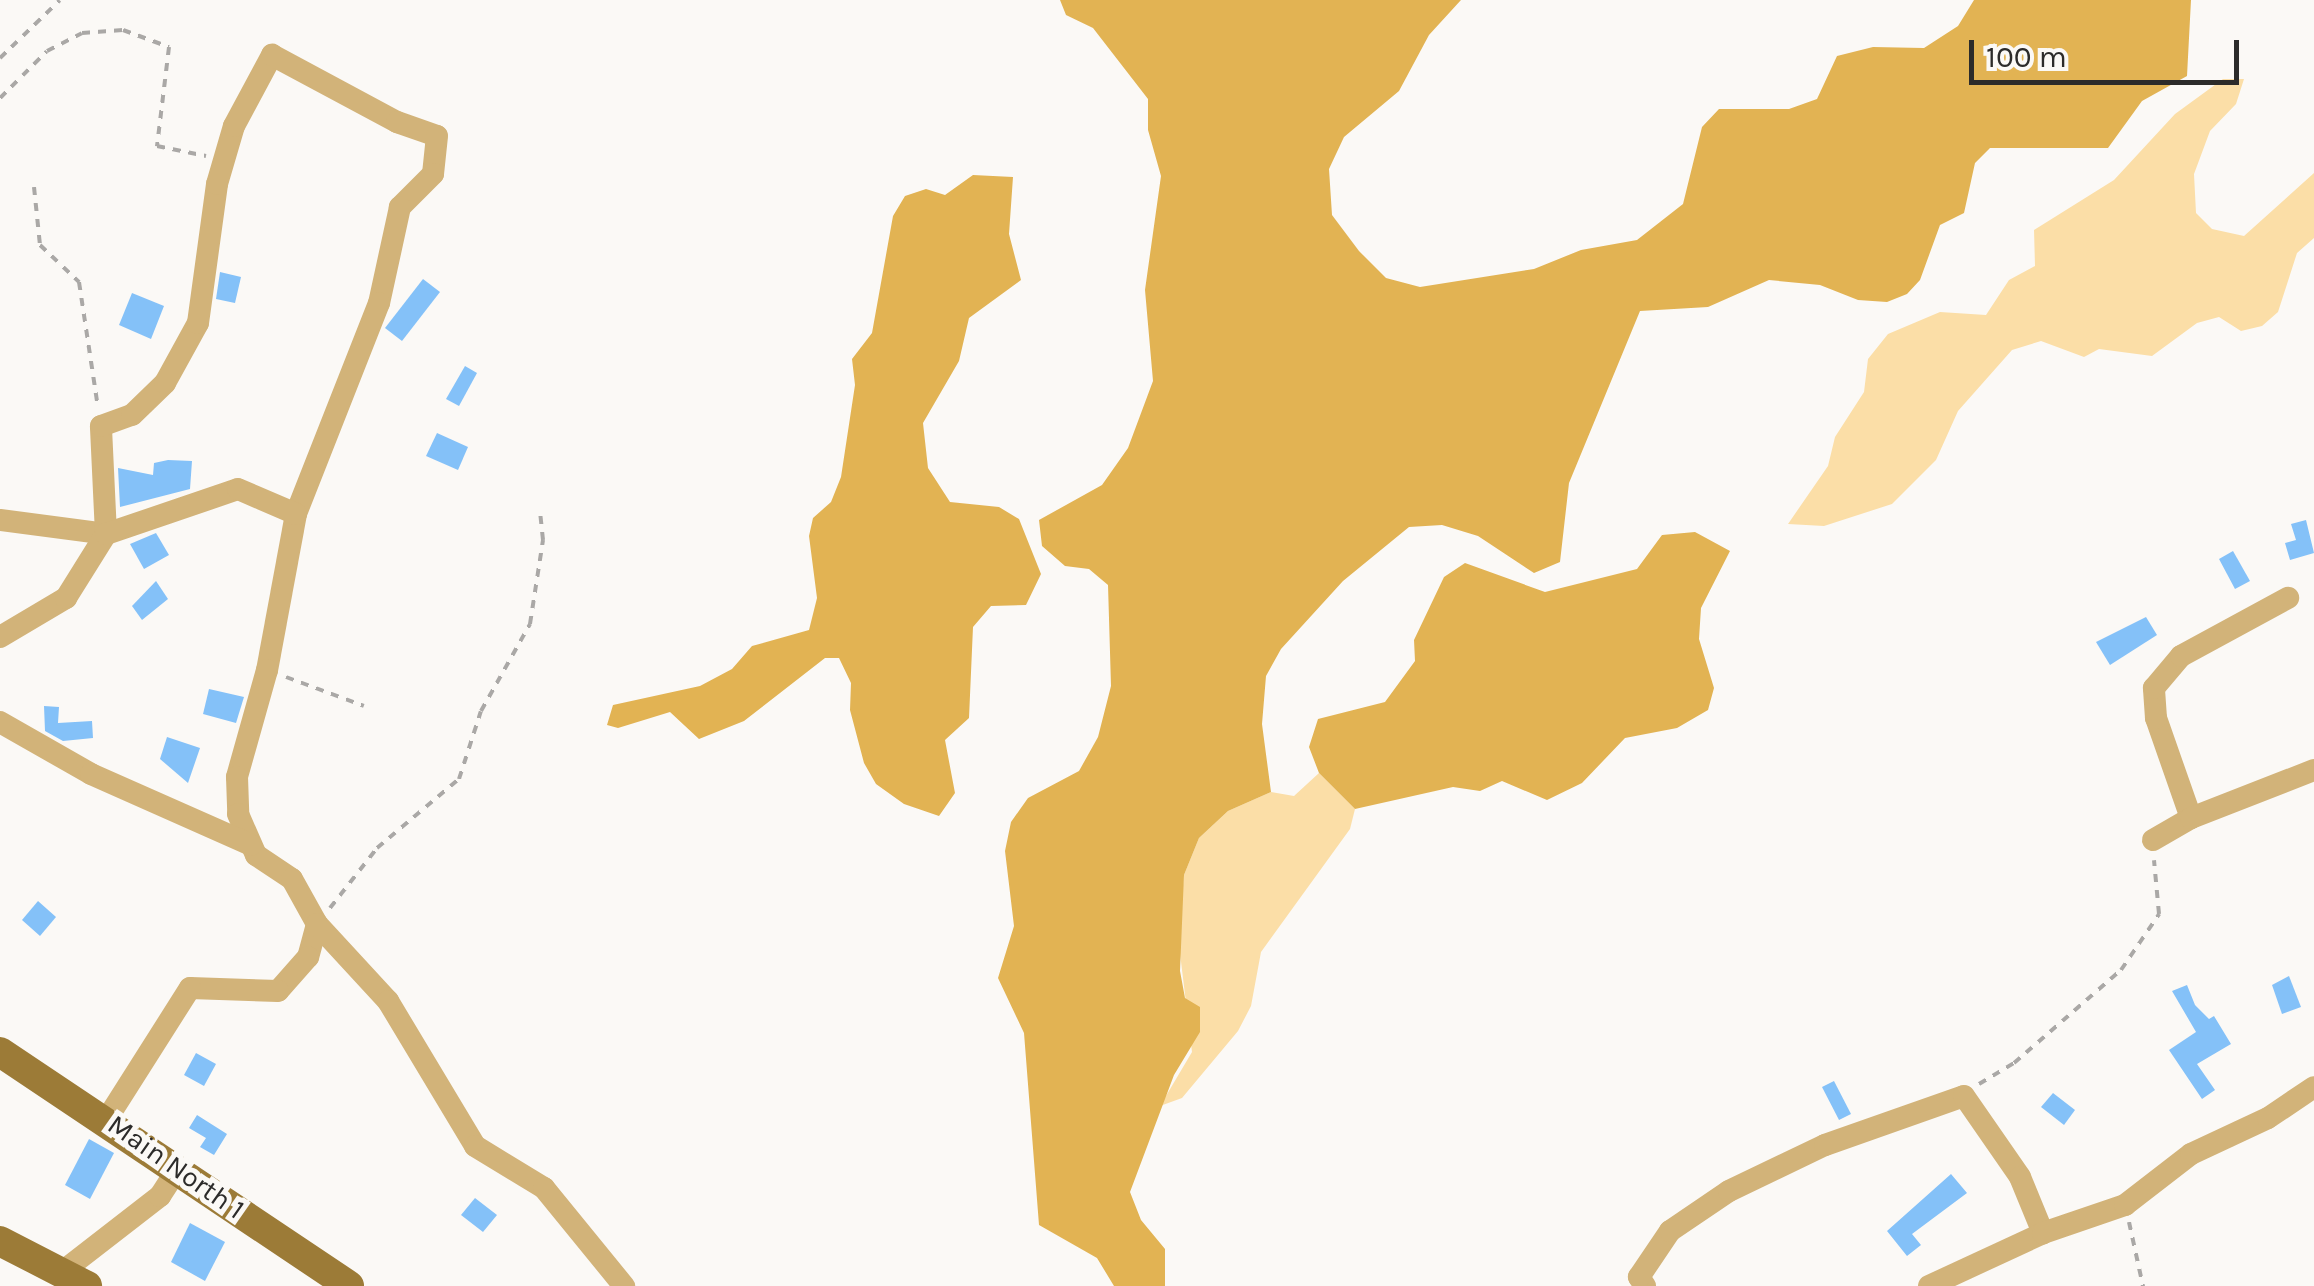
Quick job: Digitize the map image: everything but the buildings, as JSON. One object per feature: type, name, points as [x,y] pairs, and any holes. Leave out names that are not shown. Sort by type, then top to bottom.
[{"type":"main road","name":"Main North 1","points":[[0,1052],[350,1286]]},
{"type":"main road","points":[[0,1241],[75,1279]]},
{"type":"street","points":[[0,637],[66,598],[106,534],[101,426],[132,415],[165,383],[198,324],[224,160],[240,112],[272,55],[397,122],[437,136],[433,174],[400,207],[379,303],[296,514],[268,670],[237,777],[238,814],[251,845]]},
{"type":"street","points":[[0,520],[106,534],[238,488],[296,514]]},
{"type":"street","points":[[2191,818],[2156,718],[2154,688],[2180,656],[2288,598]]},
{"type":"street","points":[[0,722],[91,774],[251,845],[292,879],[317,924],[388,1000],[475,1146],[544,1188],[624,1286]]},
{"type":"street","points":[[2153,840],[2191,818],[2314,770]]},
{"type":"street","points":[[107,1120],[190,988],[278,991],[308,956],[317,924]]},
{"type":"street","points":[[1929,1286],[2044,1233],[2125,1205],[2191,1154],[2314,1087]]},
{"type":"street","points":[[1645,1286],[1639,1278],[1670,1231],[1729,1191],[1825,1146],[1964,1096],[2020,1177],[2044,1233]]},
{"type":"street","points":[[75,1279],[160,1196],[177,1170]]},
{"type":"path","points":[[0,58],[60,0]]},
{"type":"path","points":[[0,98],[48,51],[82,34],[123,30],[169,48],[157,146],[224,160]]},
{"type":"path","points":[[34,187],[40,246],[79,282],[101,426]]},
{"type":"path","points":[[317,924],[377,848],[459,778],[481,711],[530,624],[543,540],[540,511]]},
{"type":"path","points":[[268,670],[364,706]]},
{"type":"path","points":[[1964,1096],[2014,1064],[2121,970],[2159,914],[2153,840]]},
{"type":"path","points":[[2125,1205],[2143,1286]]},
{"type":"shaded area","points":[[1060,0],[1461,0],[1429,35],[1399,91],[1344,137],[1329,169],[1332,215],[1359,251],[1386,278],[1420,287],[1534,269],[1581,250],[1637,240],[1683,204],[1702,127],[1719,109],[1789,109],[1817,99],[1837,56],[1873,47],[1924,48],[1958,26],[1974,0],[2191,0],[2187,76],[2142,101],[2108,148],[1990,148],[1975,163],[1964,213],[1940,225],[1920,280],[1907,294],[1887,302],[1858,300],[1820,285],[1769,280],[1708,307],[1640,311],[1569,483],[1560,562],[1534,573],[1478,536],[1442,525],[1409,527],[1343,581],[1281,649],[1266,676],[1262,724],[1271,792],[1228,811],[1199,838],[1184,875],[1180,971],[1185,998],[1200,1007],[1200,1032],[1174,1075],[1130,1192],[1141,1220],[1165,1249],[1165,1286],[1114,1286],[1097,1258],[1039,1225],[1024,1033],[998,978],[1014,926],[1005,851],[1011,822],[1028,798],[1079,771],[1098,737],[1111,686],[1108,585],[1089,569],[1065,566],[1042,546],[1039,520],[1102,485],[1128,448],[1153,381],[1145,290],[1161,176],[1148,130],[1148,99],[1093,28],[1066,15]]},
{"type":"shaded area","points":[[2223,79],[2244,79],[2236,104],[2210,131],[2194,174],[2196,213],[2212,229],[2244,236],[2314,173],[2314,238],[2297,253],[2278,312],[2262,326],[2241,331],[2219,317],[2197,323],[2152,356],[2099,349],[2084,357],[2041,341],[2012,350],[1958,411],[1936,460],[1892,504],[1824,526],[1788,524],[1828,466],[1835,437],[1864,392],[1868,359],[1888,334],[1940,312],[1986,315],[2009,280],[2035,266],[2034,230],[2114,180],[2175,114]]},
{"type":"shaded area","points":[[973,175],[1013,177],[1009,234],[1021,280],[969,318],[959,361],[923,423],[928,468],[950,502],[999,507],[1019,519],[1041,574],[1026,605],[991,606],[973,627],[969,718],[945,740],[955,793],[939,816],[904,804],[876,784],[864,763],[850,710],[851,683],[839,658],[825,658],[744,721],[699,739],[670,712],[618,728],[607,725],[613,705],[700,686],[732,669],[752,646],[809,630],[817,598],[809,536],[813,518],[831,502],[841,477],[855,385],[852,359],[872,333],[893,216],[905,196],[926,189],[945,195]]},
{"type":"shaded area","points":[[1695,532],[1730,551],[1701,608],[1699,639],[1714,688],[1708,710],[1677,728],[1625,738],[1582,783],[1547,800],[1502,781],[1480,791],[1453,787],[1355,809],[1319,773],[1309,747],[1318,719],[1385,702],[1415,661],[1414,640],[1444,577],[1465,563],[1545,592],[1637,569],[1662,535]]},
{"type":"shaded area","points":[[1319,773],[1355,809],[1350,829],[1261,952],[1251,1006],[1238,1031],[1182,1098],[1160,1106],[1192,1052],[1178,937],[1184,875],[1199,838],[1228,811],[1271,792],[1294,796]]}]
